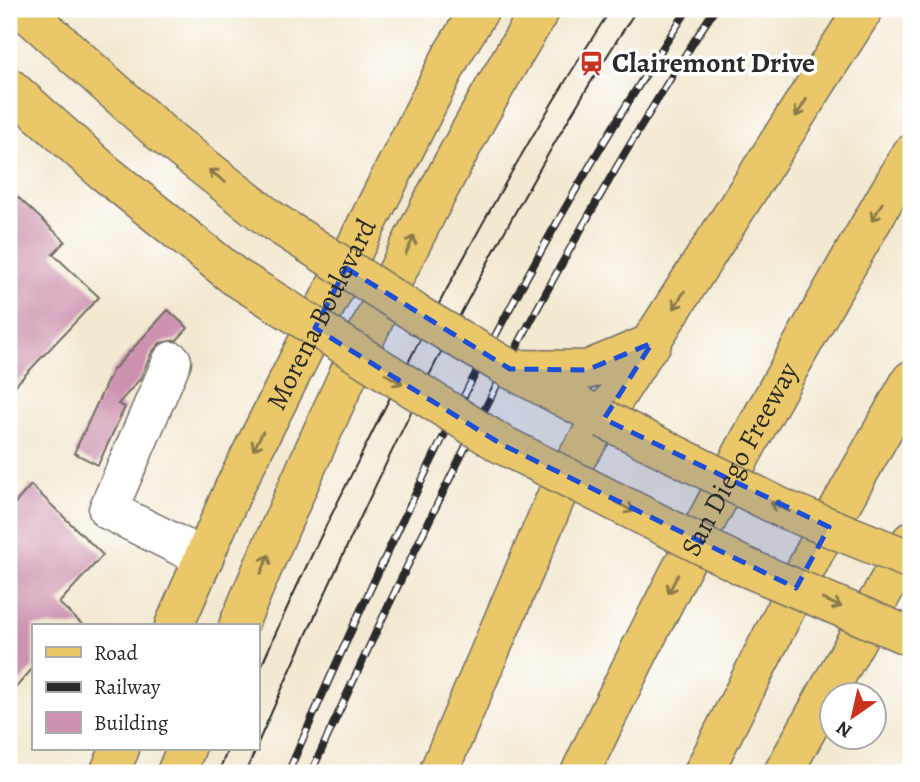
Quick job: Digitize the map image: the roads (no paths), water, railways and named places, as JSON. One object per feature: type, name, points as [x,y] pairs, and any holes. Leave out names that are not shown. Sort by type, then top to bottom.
[{"type":"main road","points":[[23,9],[161,133],[270,219],[420,316],[510,369],[604,419],[784,509],[911,561]]},
{"type":"main road","name":"Morena Boulevard","points":[[175,624],[234,488],[453,53],[480,9]]},
{"type":"main road","name":"Morena Boulevard","points":[[239,624],[415,233],[504,68],[541,9]]},
{"type":"main road","points":[[438,773],[565,476],[604,419],[864,9]]},
{"type":"main road","points":[[9,87],[104,172],[234,276],[501,444],[743,566],[911,637]]},
{"type":"main road","name":"San Diego Freeway","points":[[580,773],[637,652],[805,335],[911,154]]},
{"type":"main road","points":[[510,369],[587,370],[652,343]]},
{"type":"main road","points":[[703,773],[815,551],[911,380]]},
{"type":"main road","points":[[783,773],[911,541]]},
{"type":"main road","points":[[800,773],[814,720]]},
{"type":"main road","points":[[109,773],[120,750]]},
{"type":"main road","points":[[176,773],[186,750]]},
{"type":"lane","points":[[172,361],[108,510],[204,558]]},
{"type":"tram line","points":[[259,672],[316,547],[434,314],[519,160],[611,9]]},
{"type":"tram line","points":[[259,741],[342,556],[432,369],[530,186],[637,9]]},
{"type":"tram line","points":[[218,773],[228,750]]},
{"type":"tram line","points":[[245,773],[256,750]]},
{"type":"railway","points":[[288,773],[376,576],[471,382],[574,192],[688,9]]},
{"type":"railway","points":[[311,773],[402,577],[498,383],[602,193],[715,9]]},
{"type":"place","name":"Clairemont Drive","points":[[592,63]]}]
